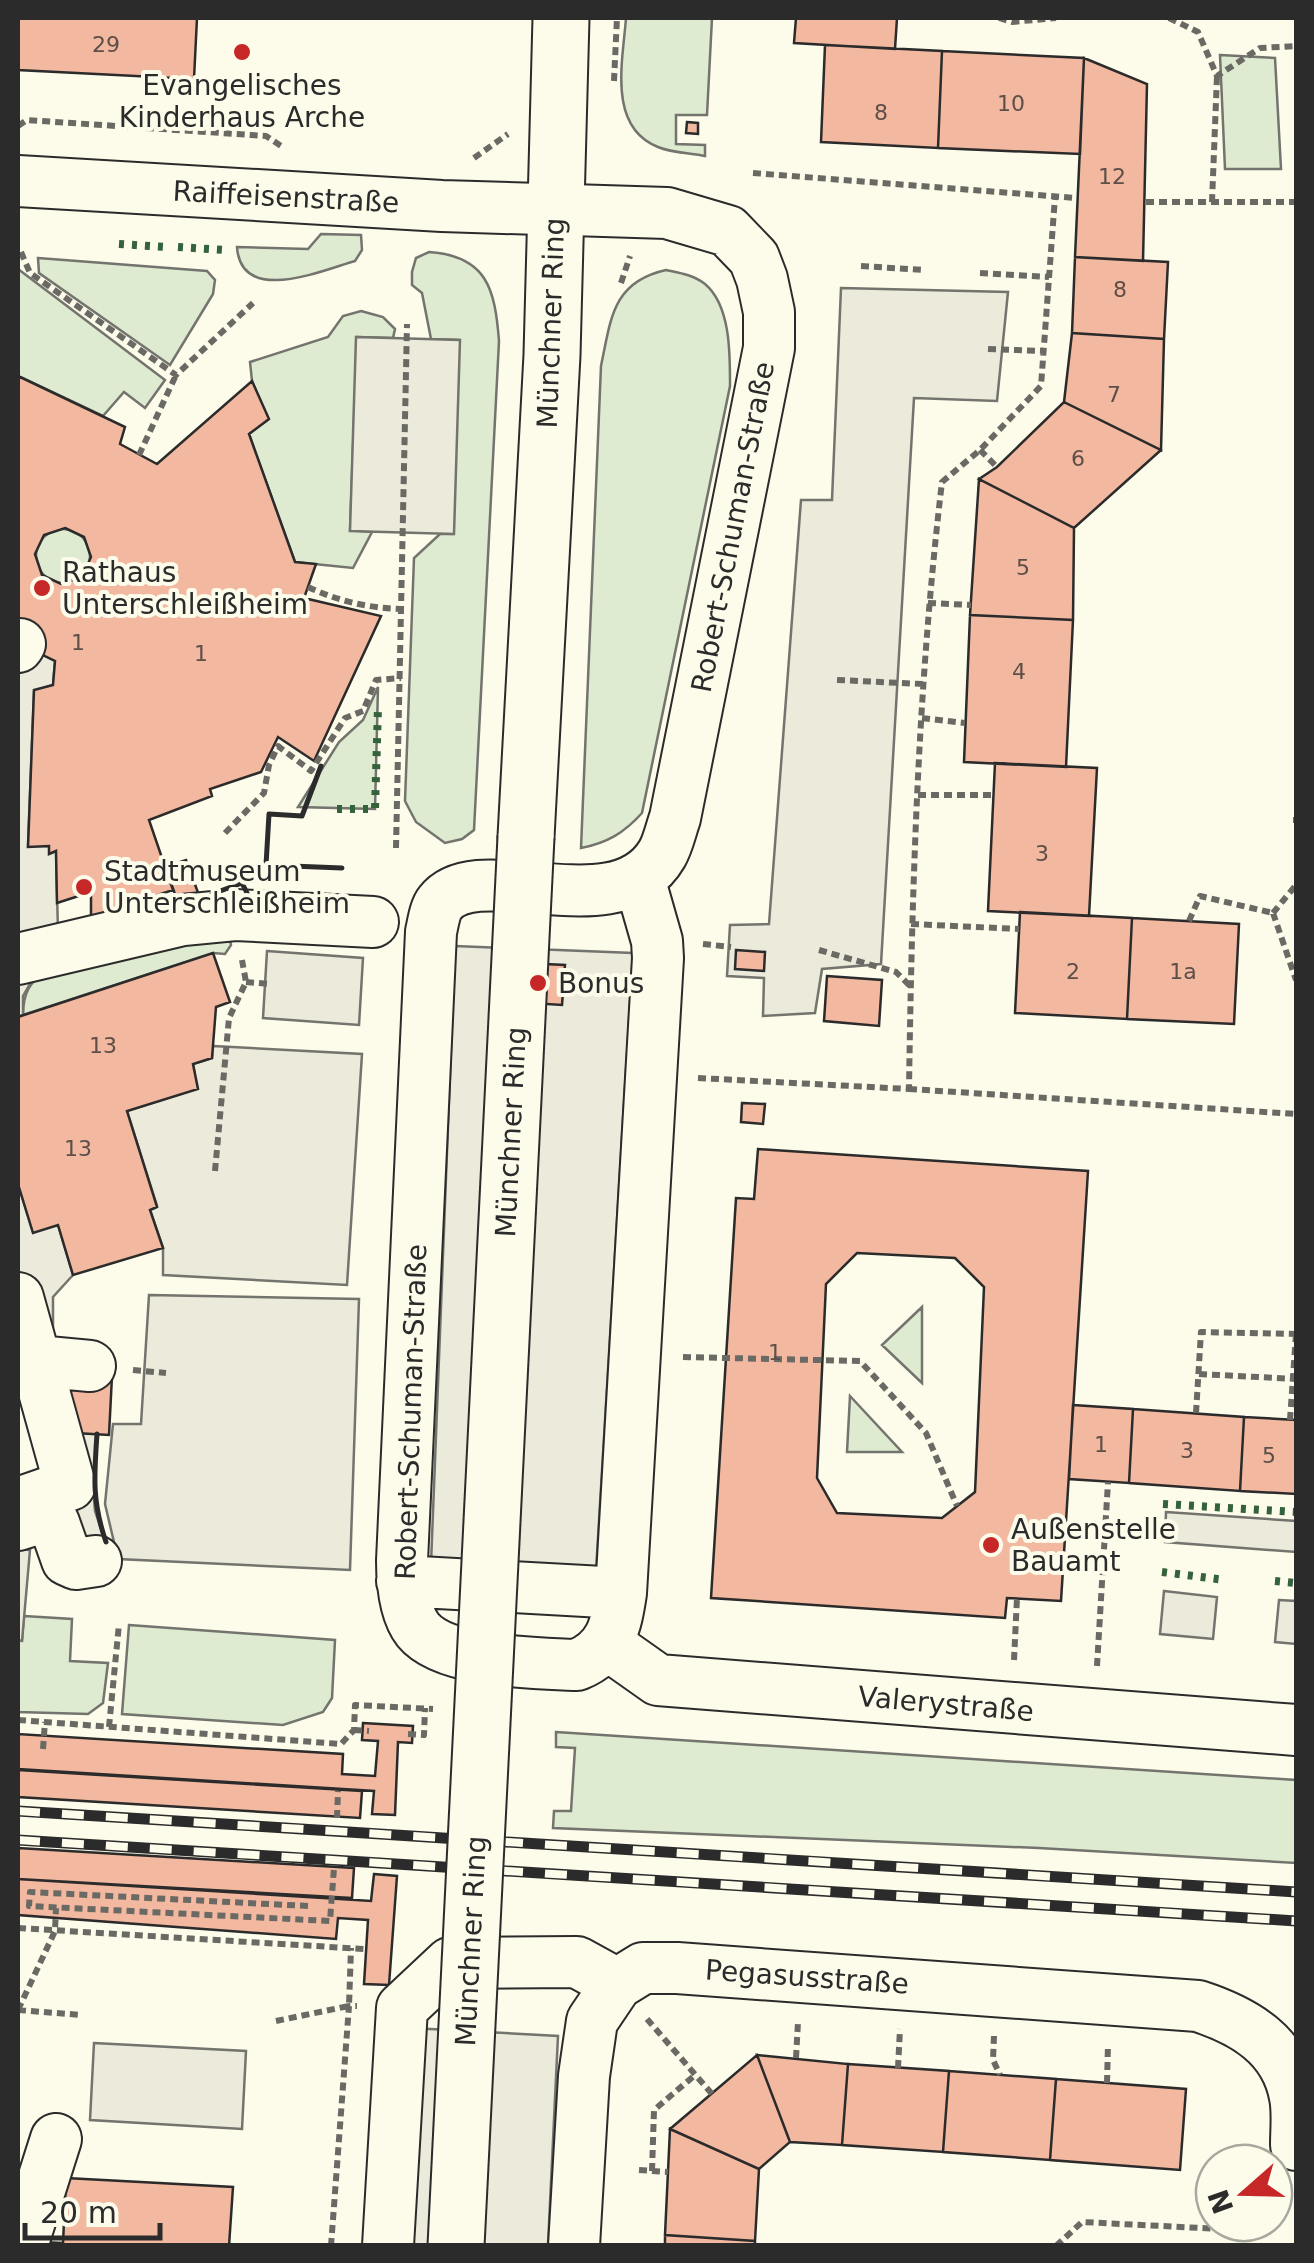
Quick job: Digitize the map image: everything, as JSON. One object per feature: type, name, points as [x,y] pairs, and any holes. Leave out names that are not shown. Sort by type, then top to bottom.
[{"type":"main road","name":"Münchner Ring","points":[[456,2246],[552,354],[561,18]]},
{"type":"street","name":"Raiffeisenstraße","points":[[18,182],[555,210]]},
{"type":"street","name":"Robert-Schuman-Straße","points":[[555,210],[667,213],[728,230],[754,258],[768,312],[769,348],[758,416],[675,818],[662,855],[639,878],[612,888],[462,886],[438,904],[431,932],[402,1581],[408,1610],[416,1628],[452,1652],[578,1665],[595,1658],[608,1644]]},
{"type":"street","points":[[608,1644],[616,1625],[621,1593],[658,958],[639,878]]},
{"type":"street","points":[[23,955],[183,920],[234,914],[373,922]]},
{"type":"street","points":[[18,1298],[70,1485],[18,1503]]},
{"type":"street","points":[[37,1361],[108,1368]]},
{"type":"street","points":[[18,1525],[43,1517],[54,1523],[67,1560],[76,1564],[96,1561]]},
{"type":"street","points":[[402,1581],[621,1593]]},
{"type":"street","name":"Valerystraße","points":[[608,1644],[658,1680],[1296,1730]]},
{"type":"street","points":[[388,2246],[402,2008],[450,1963],[577,1962],[616,1984],[592,2021],[584,2076],[574,2246]]},
{"type":"street","name":"Pegasusstraße","points":[[616,1984],[643,1968],[677,1968],[1198,2006],[1230,2016],[1264,2036],[1286,2069],[1296,2098],[1296,2145]]},
{"type":"street","points":[[22,2246],[56,2140]]},
{"type":"path","points":[[614,88],[617,18]]},
{"type":"path","points":[[999,18],[1012,22],[1056,18]]},
{"type":"path","points":[[1169,18],[1198,32],[1217,76],[1212,202]]},
{"type":"path","points":[[1217,76],[1260,48],[1296,46]]},
{"type":"path","name":"Raiffeisenstraße","points":[[18,126],[27,120],[266,136],[290,153]]},
{"type":"path","points":[[469,162],[508,134]]},
{"type":"path","points":[[752,173],[1076,198]]},
{"type":"path","points":[[909,1089],[911,924],[923,684],[942,482],[980,450],[1041,386],[1055,197]]},
{"type":"path","points":[[1146,202],[1296,202]]},
{"type":"path","points":[[20,252],[30,273],[176,376]]},
{"type":"path","points":[[861,266],[924,270]]},
{"type":"path","points":[[980,273],[1049,277]]},
{"type":"path","points":[[139,455],[176,376],[253,303]]},
{"type":"path","points":[[396,848],[407,324]]},
{"type":"path","points":[[988,349],[1044,351]]},
{"type":"path","points":[[980,450],[997,467]]},
{"type":"path","points":[[308,587],[335,599],[380,609],[401,609]]},
{"type":"path","points":[[928,603],[971,605]]},
{"type":"path","points":[[225,833],[264,793],[268,766],[278,746],[311,772],[346,718],[364,710],[376,680],[401,678]]},
{"type":"path","points":[[837,680],[923,684]]},
{"type":"path","points":[[922,718],[965,722]]},
{"type":"path","points":[[918,794],[994,796]]},
{"type":"path","points":[[1273,913],[1296,884]]},
{"type":"path","points":[[1190,921],[1200,896],[1273,913]]},
{"type":"path","points":[[1273,913],[1296,980]]},
{"type":"path","points":[[911,924],[1019,929]]},
{"type":"path","points":[[820,950],[896,972],[910,987]]},
{"type":"path","points":[[246,982],[271,984]]},
{"type":"path","points":[[216,1171],[229,1018]]},
{"type":"path","points":[[652,1074],[1296,1114]]},
{"type":"path","points":[[1196,1413],[1201,1332],[1296,1334],[1290,1420]]},
{"type":"path","points":[[681,1357],[860,1362],[926,1433],[957,1506]]},
{"type":"path","points":[[108,1368],[166,1373]]},
{"type":"path","points":[[1198,1374],[1295,1379]]},
{"type":"path","points":[[1097,1666],[1108,1482]]},
{"type":"path","points":[[1014,1661],[1016,1598]]},
{"type":"path","points":[[109,1727],[119,1624]]},
{"type":"path","points":[[18,1720],[341,1744],[354,1730],[355,1705],[441,1710]]},
{"type":"path","points":[[408,1734],[424,1735],[425,1708]]},
{"type":"path","points":[[44,1748],[45,1722]]},
{"type":"path","points":[[354,1730],[369,1732]]},
{"type":"path","points":[[337,1818],[338,1791]]},
{"type":"path","points":[[308,1906],[30,1892],[29,1906],[330,1921],[334,1868]]},
{"type":"path","points":[[56,1908],[55,1931],[18,2010],[82,2015]]},
{"type":"path","points":[[18,1928],[364,1949]]},
{"type":"path","points":[[331,2246],[351,1948]]},
{"type":"path","points":[[276,2021],[363,2006]]},
{"type":"path","points":[[680,2060],[712,2094]]},
{"type":"path","points":[[652,2171],[654,2110],[695,2075]]},
{"type":"path","points":[[639,2170],[668,2172]]},
{"type":"path","points":[[1056,2246],[1082,2222],[1194,2228]]},
{"type":"green space","points":[[626,18],[712,18],[707,115],[676,115],[676,144],[705,145],[705,156],[658,147],[631,124],[621,72]]},
{"type":"green space","points":[[1220,55],[1275,58],[1281,169],[1225,169]]},
{"type":"green space","points":[[321,234],[361,235],[362,250],[355,261],[324,271],[268,280],[253,275],[242,265],[237,247],[308,249]]},
{"type":"green space","points":[[429,252],[464,260],[484,278],[495,306],[499,341],[474,830],[462,839],[445,843],[416,822],[405,801],[414,558],[440,534],[453,534],[459,340],[431,339],[422,293],[412,285],[416,258]]},
{"type":"green space","points":[[38,258],[207,271],[215,280],[213,294],[170,365],[39,273]]},
{"type":"green space","points":[[18,269],[165,380],[145,408],[124,392],[103,416],[18,376]]},
{"type":"green space","points":[[666,270],[701,281],[714,293],[727,332],[730,386],[642,813],[614,836],[581,848],[601,366],[612,318],[624,293],[634,283]]},
{"type":"green space","points":[[361,311],[383,317],[395,329],[393,338],[357,337],[350,530],[372,532],[353,568],[295,562],[249,434],[268,419],[252,381],[250,362],[328,337],[343,316]]},
{"type":"green space","points":[[63,529],[82,537],[90,556],[82,575],[63,583],[44,575],[36,556],[44,537]]},
{"type":"green space","points":[[378,687],[375,809],[298,807],[339,742],[363,720]]},
{"type":"green space","points":[[228,930],[231,945],[225,954],[213,953],[23,1015],[29,988],[47,968]]},
{"type":"green space","points":[[922,1307],[922,1383],[882,1345]]},
{"type":"green space","points":[[850,1396],[902,1452],[847,1452]]},
{"type":"green space","points":[[24,1616],[72,1619],[70,1661],[108,1663],[103,1703],[88,1714],[18,1712],[18,1640],[22,1640]]},
{"type":"green space","points":[[129,1625],[335,1640],[332,1698],[323,1712],[283,1725],[122,1714]]},
{"type":"green space","points":[[556,1732],[1296,1780],[1296,1863],[553,1828],[554,1811],[571,1811],[575,1748],[556,1747]]},
{"type":"shaded area","points":[[841,288],[1008,292],[997,401],[914,398],[881,964],[822,969],[815,1013],[763,1016],[764,978],[727,976],[730,925],[769,924],[801,500],[832,500]]},
{"type":"shaded area","points":[[356,337],[460,340],[454,534],[350,531]]},
{"type":"shaded area","points":[[18,643],[55,661],[53,685],[34,691],[28,846],[49,846],[50,853],[56,851],[58,933],[237,925],[47,968],[31,982],[23,996],[23,1015],[18,1017]]},
{"type":"shaded area","points":[[455,946],[633,953],[596,1571],[431,1564]]},
{"type":"shaded area","points":[[267,951],[363,958],[359,1025],[263,1018]]},
{"type":"shaded area","points":[[213,1046],[362,1054],[347,1285],[163,1275],[163,1248],[150,1210],[157,1206],[127,1111],[197,1089],[193,1064],[212,1058]]},
{"type":"shaded area","points":[[18,1184],[33,1232],[58,1225],[73,1275],[53,1297],[53,1342],[97,1434],[95,1511],[111,1558],[87,1562],[18,1347]]},
{"type":"shaded area","points":[[149,1295],[359,1299],[350,1570],[118,1559],[105,1504],[113,1424],[141,1424]]},
{"type":"shaded area","points":[[1166,1512],[1296,1521],[1296,1552],[1165,1542]]},
{"type":"shaded area","points":[[18,1549],[30,1550],[22,1641],[18,1640]]},
{"type":"shaded area","points":[[1164,1591],[1217,1597],[1213,1639],[1160,1634]]},
{"type":"shaded area","points":[[1279,1600],[1296,1601],[1296,1644],[1275,1642]]},
{"type":"shaded area","points":[[412,2028],[558,2036],[548,2245],[401,2246]]},
{"type":"shaded area","points":[[94,2043],[246,2051],[242,2129],[90,2120]]},
{"type":"building","points":[[18,18],[197,18],[194,79],[18,70]]},
{"type":"building","points":[[796,18],[897,18],[895,49],[794,43]]},
{"type":"building","points":[[825,45],[942,51],[938,148],[821,142]]},
{"type":"building","points":[[942,51],[1084,58],[1080,154],[938,148]]},
{"type":"building","points":[[1084,58],[1147,84],[1143,261],[1075,257]]},
{"type":"building","points":[[687,122],[698,123],[698,134],[686,133]]},
{"type":"building","points":[[1075,257],[1168,262],[1164,339],[1072,333]]},
{"type":"building","points":[[1072,333],[1164,339],[1161,450],[1064,402]]},
{"type":"building","points":[[18,376],[125,427],[120,444],[157,464],[252,381],[269,419],[249,434],[295,562],[316,564],[304,598],[381,616],[314,761],[278,737],[261,772],[210,789],[212,796],[149,820],[173,890],[91,917],[91,892],[57,903],[56,851],[49,854],[49,846],[28,847],[34,690],[53,685],[55,661],[18,643]],"holes":[[[65,528],[84,537],[91,557],[82,577],[61,584],[42,575],[35,554],[44,535]]]},
{"type":"building","points":[[1064,402],[1161,450],[1074,528],[979,479],[997,467]]},
{"type":"building","points":[[979,479],[1074,528],[1073,620],[970,615]]},
{"type":"building","points":[[970,615],[1073,620],[1066,767],[964,762]]},
{"type":"building","points":[[995,763],[1097,768],[1089,916],[988,911]]},
{"type":"building","points":[[186,860],[200,898],[179,905],[165,867]]},
{"type":"building","points":[[1020,912],[1132,918],[1127,1019],[1015,1013]]},
{"type":"building","points":[[1132,918],[1239,924],[1234,1024],[1127,1019]]},
{"type":"building","points":[[736,950],[765,952],[764,971],[735,969]]},
{"type":"building","points":[[213,953],[230,1002],[216,1007],[212,1058],[193,1064],[198,1089],[127,1111],[157,1207],[150,1210],[163,1248],[73,1275],[58,1225],[33,1233],[18,1184],[18,1017]]},
{"type":"building","points":[[502,962],[565,965],[562,1005],[500,1001]]},
{"type":"building","points":[[827,976],[882,980],[879,1026],[824,1021]]},
{"type":"building","points":[[742,1103],[765,1104],[763,1124],[741,1122]]},
{"type":"building","points":[[758,1149],[1088,1171],[1061,1601],[1007,1598],[1005,1618],[711,1598],[736,1198],[754,1199]],"holes":[[[857,1253],[955,1258],[984,1287],[975,1492],[942,1518],[837,1513],[817,1478],[826,1284]]]},
{"type":"building","points":[[112,1376],[109,1435],[75,1433],[59,1380]]},
{"type":"building","points":[[1073,1405],[1133,1409],[1129,1483],[1069,1479]]},
{"type":"building","points":[[1133,1409],[1244,1417],[1240,1491],[1129,1483]]},
{"type":"building","points":[[1244,1417],[1296,1420],[1296,1494],[1240,1491]]},
{"type":"building","points":[[363,1723],[413,1726],[412,1743],[398,1742],[395,1815],[372,1814],[374,1791],[18,1769],[18,1734],[343,1754],[342,1774],[375,1776],[378,1741],[362,1740]]},
{"type":"building","points":[[18,1770],[362,1791],[360,1818],[18,1797]]},
{"type":"building","points":[[18,1848],[354,1868],[352,1898],[18,1879]]},
{"type":"building","points":[[374,1874],[397,1876],[389,1985],[364,1984],[368,1920],[338,1918],[336,1939],[18,1915],[18,1879],[371,1901]]},
{"type":"building","points":[[757,2055],[790,2142],[759,2169],[670,2129]]},
{"type":"building","points":[[757,2055],[848,2064],[842,2145],[790,2142]]},
{"type":"building","points":[[848,2064],[949,2071],[943,2152],[842,2145]]},
{"type":"building","points":[[949,2071],[1056,2079],[1050,2160],[943,2152]]},
{"type":"building","points":[[1056,2079],[1186,2089],[1180,2170],[1050,2160]]},
{"type":"building","points":[[670,2129],[759,2169],[755,2241],[665,2235]]},
{"type":"building","points":[[66,2178],[233,2187],[229,2246],[41,2246],[42,2242],[63,2243]]},
{"type":"building","points":[[665,2235],[755,2241],[755,2246],[665,2246]]},
{"type":"railway","points":[[18,1811],[1296,1892]]},
{"type":"railway","points":[[18,1840],[1296,1921]]},
{"type":"hedge","points":[[119,244],[165,247]]},
{"type":"hedge","points":[[178,247],[224,250]]},
{"type":"hedge","points":[[337,809],[375,809],[378,707]]},
{"type":"hedge","points":[[1163,1504],[1296,1512]]},
{"type":"hedge","points":[[1162,1572],[1225,1580]]},
{"type":"hedge","points":[[1275,1581],[1296,1583]]},
{"type":"wall","points":[[321,766],[302,816],[269,814],[266,865],[342,868]]},
{"type":"wall","points":[[212,894],[242,883],[247,893]]},
{"type":"wall","points":[[97,1434],[95,1489],[106,1542]]},
{"type":"place","name":"Evangelisches Kinderhaus Arche","points":[[242,52]]},
{"type":"place","name":"Rathaus Unterschleißheim","points":[[42,588]]},
{"type":"place","name":"Stadtmuseum Unterschleißheim","points":[[84,887]]},
{"type":"place","name":"Bonus","points":[[538,983]]},
{"type":"place","name":"Außenstelle Bauamt","points":[[991,1545]]}]
